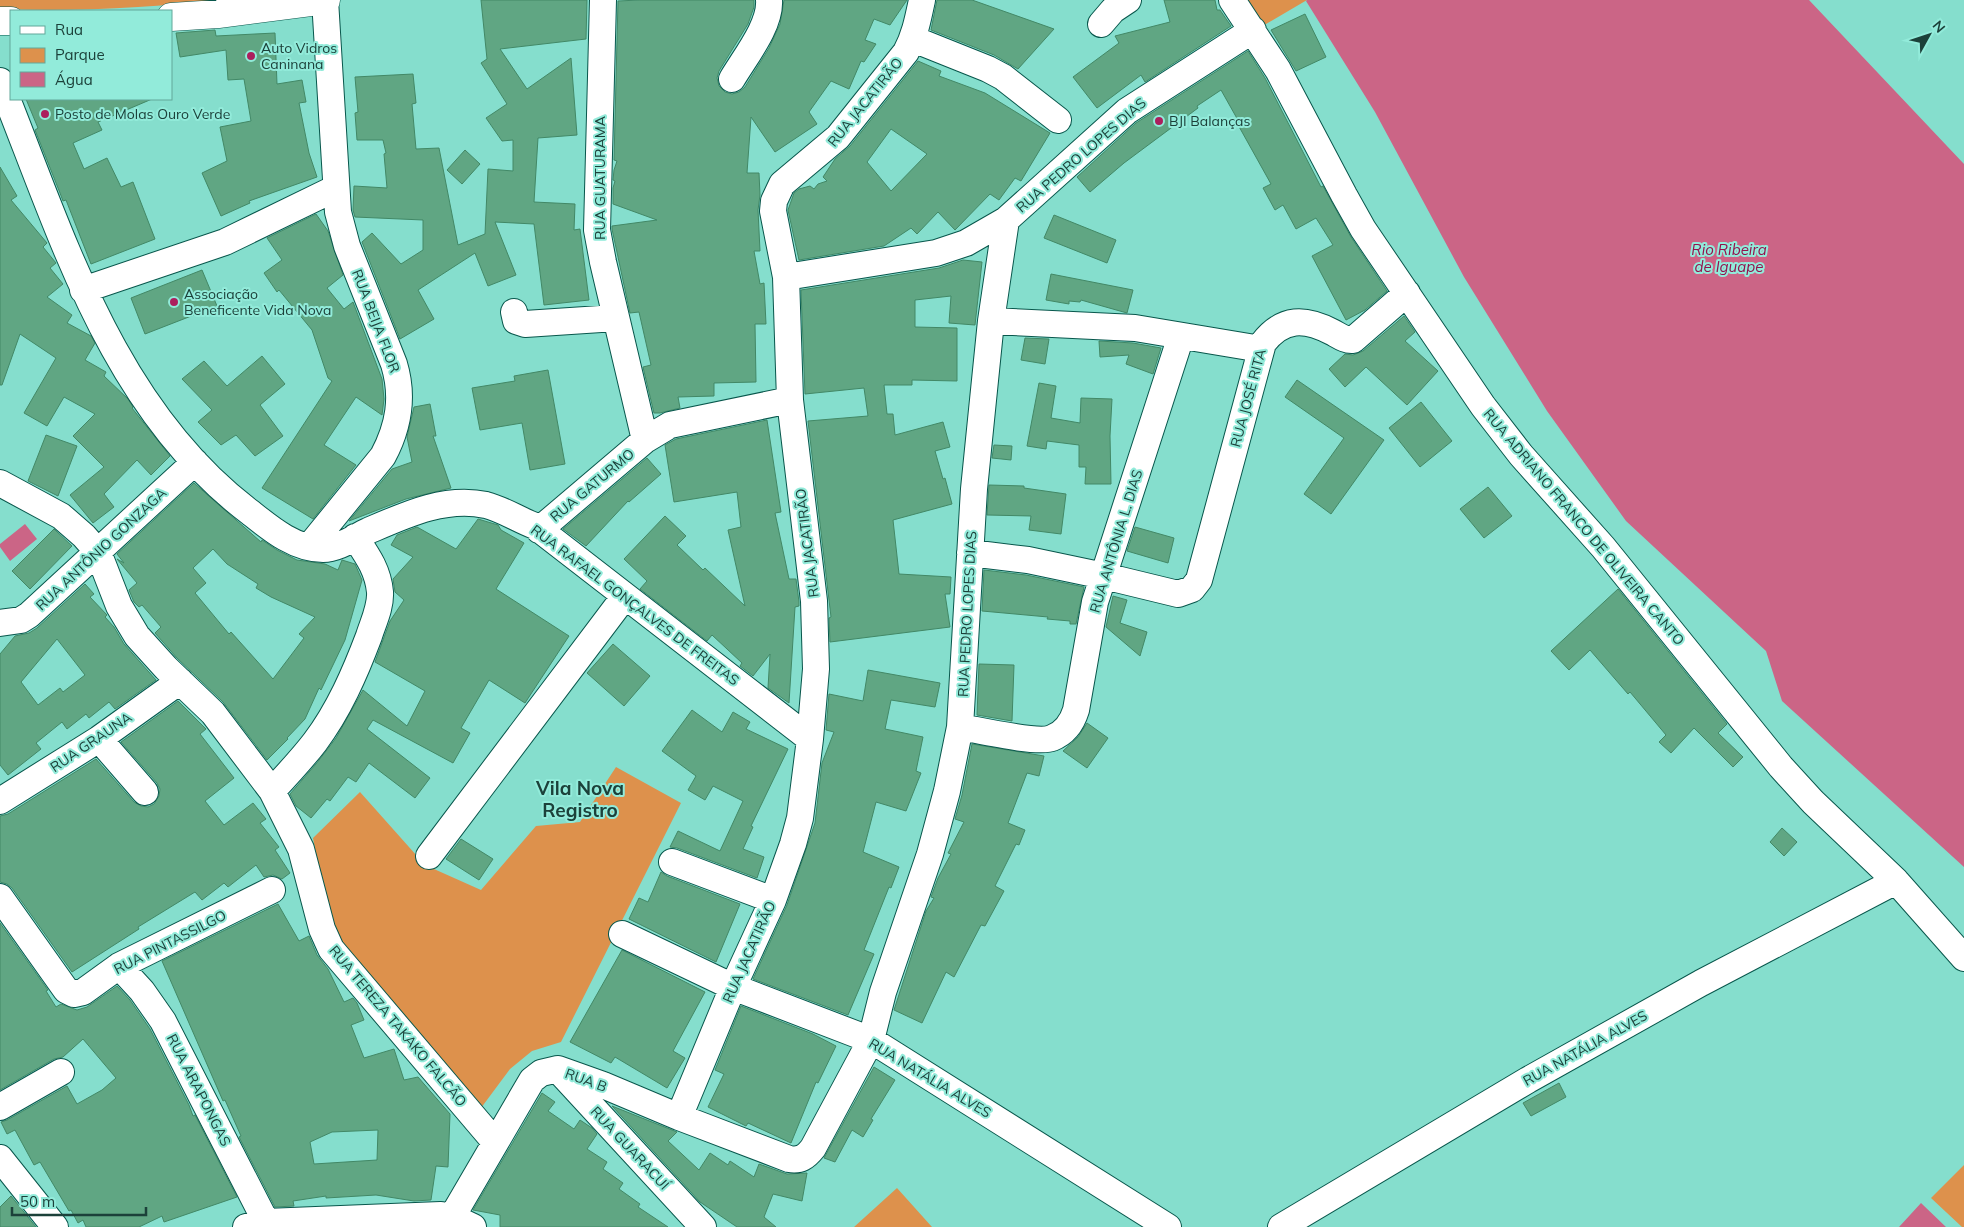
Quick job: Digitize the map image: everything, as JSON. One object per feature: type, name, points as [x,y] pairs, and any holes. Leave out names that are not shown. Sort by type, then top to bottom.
[{"type":"main road","points":[[172,17],[218,14],[326,0]]},
{"type":"street","name":"RUA BEIJA FLOR","points":[[309,547],[383,456],[390,442],[400,409],[399,379],[347,246],[338,212],[326,0]]},
{"type":"street","name":"RUA GUATURAMA","points":[[603,0],[597,230],[645,440]]},
{"type":"street","points":[[732,79],[765,24],[769,0]]},
{"type":"street","name":"RUA JACATIRÃO","points":[[679,1117],[733,988],[773,900],[793,844],[800,818],[810,739],[816,669],[814,601],[790,400],[786,277],[773,211],[774,201],[777,192],[790,176],[820,154],[838,137],[906,52],[913,39],[922,0]]},
{"type":"street","points":[[1101,24],[1113,10],[1128,0]]},
{"type":"street","name":"RUA ADRIANO FRANCO DE OLIVEIRA CANTO","points":[[1232,0],[1278,70],[1354,212],[1483,406],[1520,455],[1603,547],[1781,767],[1813,802],[1896,881],[1964,958]]},
{"type":"street","name":"RUA PEDRO LOPES DIAS","points":[[679,1117],[789,1159],[795,1160],[806,1157],[813,1148],[870,1040],[883,992],[948,791],[960,727],[974,490],[991,320],[1006,220],[1127,111],[1253,30]]},
{"type":"street","points":[[913,39],[988,69],[1003,78],[1058,120]]},
{"type":"street","name":"RUA RAFAEL GONÇALVES DE FREITAS","points":[[0,81],[83,290],[103,331],[143,397],[169,432],[195,462],[238,503],[267,526],[299,544],[324,549],[341,544],[399,518],[427,508],[460,502],[487,506],[539,530],[810,739]]},
{"type":"street","points":[[83,290],[225,242],[336,188]]},
{"type":"street","points":[[786,277],[936,253],[966,242],[1006,220]]},
{"type":"street","name":"RUA JOSÉ RITA","points":[[1104,576],[1178,594],[1192,589],[1199,580],[1260,349],[1267,338],[1275,330],[1296,322],[1315,324],[1347,340],[1353,340],[1407,293]]},
{"type":"street","points":[[514,312],[516,321],[525,324],[616,318]]},
{"type":"street","points":[[991,320],[1126,327],[1260,349]]},
{"type":"street","name":"RUA ANTÔNIA L. DIAS","points":[[960,727],[1042,740],[1050,739],[1067,728],[1073,720],[1095,602],[1181,336]]},
{"type":"street","name":"RUA GATURMO","points":[[539,530],[645,440],[670,425],[686,420],[790,400]]},
{"type":"street","name":"RUA ANTÔNIO GONZAGA","points":[[0,623],[21,620],[29,615],[195,462]]},
{"type":"street","name":"RUA TEREZA TAKAKO FALCÃO","points":[[0,483],[61,516],[84,536],[98,552],[127,622],[143,642],[213,713],[272,791],[302,849],[326,941],[495,1142]]},
{"type":"street","points":[[272,791],[317,740],[358,666],[377,613],[380,595],[378,576],[355,537]]},
{"type":"street","points":[[970,553],[1028,560],[1104,576]]},
{"type":"street","points":[[429,856],[625,596]]},
{"type":"street","name":"RUA GRAUNA","points":[[0,801],[99,739],[180,681]]},
{"type":"street","points":[[99,739],[145,792]]},
{"type":"street","points":[[672,862],[773,900]]},
{"type":"street","name":"RUA NATÁLIA ALVES","points":[[1281,1227],[1537,1075],[1700,983],[1896,881]]},
{"type":"street","name":"RUA PINTASSILGO","points":[[0,897],[66,990],[70,993],[78,994],[119,966],[272,890]]},
{"type":"street","name":"RUA NATÁLIA ALVES","points":[[622,934],[733,988],[870,1040],[1168,1227]]},
{"type":"street","name":"RUA ARAPONGAS","points":[[119,966],[142,991],[163,1021],[256,1225]]},
{"type":"street","name":"RUA B","points":[[462,1222],[495,1142],[532,1080],[540,1073],[558,1069],[603,1085],[679,1117]]},
{"type":"street","name":"RUA GUARACUÍ","points":[[558,1069],[703,1227]]},
{"type":"street","points":[[0,1107],[61,1072]]},
{"type":"street","points":[[0,1158],[55,1227]]},
{"type":"street","points":[[256,1225],[441,1215],[462,1222]]},
{"type":"green space","points":[[0,0],[229,0],[143,7],[58,10],[0,9]]},
{"type":"green space","points":[[1232,0],[1307,0],[1254,31]]},
{"type":"green space","points":[[616,767],[681,803],[561,1042],[532,1051],[510,1069],[481,1108],[340,945],[320,875],[313,838],[360,792],[425,865],[481,890],[536,826],[580,822]]},
{"type":"green space","points":[[1964,1165],[1964,1227],[1962,1227],[1931,1198]]},
{"type":"green space","points":[[897,1188],[932,1227],[854,1227]]},
{"type":"water","name":"Rio Ribeira de Iguape","points":[[1307,0],[1809,0],[1964,164],[1964,867],[1782,701],[1766,651],[1626,521],[1547,411],[1464,277],[1375,112]]},
{"type":"water","points":[[25,524],[37,539],[10,561],[0,547],[0,544]]},
{"type":"water","points":[[1921,1203],[1946,1227],[1899,1227]]},
{"type":"building","points":[[481,0],[587,0],[586,39],[500,49],[527,89],[571,58],[577,135],[538,138],[534,202],[575,204],[574,230],[580,229],[589,300],[544,305],[534,224],[495,222],[516,275],[488,286],[475,253],[418,290],[434,319],[400,339],[362,242],[372,233],[401,264],[423,250],[423,220],[355,217],[353,210],[354,186],[387,188],[384,154],[386,153],[383,140],[357,140],[355,113],[358,112],[355,77],[413,74],[416,103],[412,104],[416,149],[439,148],[458,245],[485,234],[488,169],[513,171],[513,140],[502,141],[486,118],[507,104],[481,63],[487,59]]},
{"type":"building","points":[[754,0],[754,7],[748,24],[719,71],[717,78],[719,86],[725,92],[732,94],[739,92],[745,87],[769,48],[780,24],[784,0],[907,0],[890,25],[874,19],[865,40],[876,44],[864,62],[861,61],[849,89],[831,81],[809,112],[817,124],[775,152],[751,117],[747,173],[759,173],[760,251],[754,251],[760,284],[764,283],[766,324],[755,324],[756,382],[714,383],[714,396],[678,397],[680,408],[660,413],[654,413],[643,367],[651,365],[639,312],[630,313],[612,229],[612,226],[657,220],[613,204],[615,181],[613,180],[617,161],[614,160],[618,1]]},
{"type":"building","points":[[937,0],[972,0],[1054,29],[1018,69],[994,55],[931,30]]},
{"type":"building","points":[[1164,0],[1215,0],[1217,10],[1220,10],[1231,26],[1145,82],[1141,75],[1097,108],[1073,77],[1119,43],[1115,36],[1170,22]]},
{"type":"building","points":[[1305,14],[1326,57],[1296,71],[1271,30]]},
{"type":"building","points":[[215,30],[216,36],[275,33],[277,84],[302,80],[306,102],[299,103],[309,153],[317,177],[249,201],[250,203],[221,216],[202,173],[227,161],[220,127],[251,121],[244,79],[228,80],[226,50],[180,57],[176,33]]},
{"type":"building","points":[[1248,51],[1265,78],[1321,187],[1323,186],[1351,237],[1387,291],[1365,310],[1346,320],[1312,256],[1333,245],[1316,218],[1296,229],[1283,205],[1275,210],[1263,188],[1271,184],[1221,90],[1197,106],[1198,108],[1124,163],[1090,192],[1077,177],[1136,123]]},
{"type":"building","points":[[918,61],[941,71],[939,76],[985,93],[1050,133],[1021,181],[1015,178],[999,200],[990,194],[955,230],[938,212],[917,234],[911,228],[884,246],[799,260],[788,210],[794,193],[799,189],[810,186],[814,189],[818,184],[827,181],[823,177],[835,159],[850,146]],"holes":[[[891,129],[927,154],[891,191],[867,162]]]},
{"type":"building","points":[[26,100],[150,100],[98,122],[102,130],[73,143],[84,169],[107,158],[121,187],[133,182],[155,239],[91,264],[66,200],[63,201],[35,130],[38,128]]},
{"type":"building","points":[[465,150],[480,164],[462,184],[447,170]]},
{"type":"building","points":[[0,167],[17,196],[11,200],[47,243],[43,247],[56,263],[50,268],[63,284],[47,297],[72,315],[67,323],[91,336],[95,343],[85,360],[106,372],[104,376],[128,399],[132,408],[170,456],[151,475],[137,460],[104,494],[114,507],[93,523],[70,495],[104,467],[73,436],[95,414],[64,397],[47,426],[24,413],[56,358],[20,334],[2,385],[0,385]]},
{"type":"building","points":[[316,214],[328,231],[343,275],[327,288],[344,309],[353,302],[382,379],[384,399],[382,415],[356,397],[324,445],[356,465],[313,519],[262,488],[332,381],[328,378],[312,330],[279,290],[277,292],[264,273],[282,260],[267,238]]},
{"type":"building","points":[[1054,215],[1116,240],[1107,263],[1044,238]]},
{"type":"building","points":[[963,260],[982,262],[975,325],[949,323],[951,296],[915,300],[915,327],[957,328],[957,381],[912,380],[912,385],[884,385],[887,414],[893,414],[895,435],[943,422],[950,447],[935,451],[952,504],[893,520],[899,574],[951,577],[950,594],[945,594],[950,627],[830,642],[829,618],[831,617],[808,421],[868,416],[864,388],[805,394],[801,290],[939,268]]},
{"type":"building","name":"Associação Beneficente Vida Nova","points":[[202,270],[217,306],[145,334],[131,298]]},
{"type":"building","points":[[1051,274],[1133,290],[1127,313],[1081,300],[1080,302],[1069,301],[1069,304],[1046,300]]},
{"type":"building","points":[[1404,316],[1415,332],[1405,341],[1438,371],[1407,405],[1366,367],[1345,387],[1329,369],[1345,354],[1353,355],[1363,351]]},
{"type":"building","points":[[1025,338],[1049,339],[1045,364],[1021,360]]},
{"type":"building","points":[[1099,341],[1133,343],[1161,348],[1153,374],[1126,364],[1129,355],[1100,357]]},
{"type":"building","points":[[262,356],[285,384],[260,405],[283,436],[255,456],[236,435],[221,445],[198,422],[212,410],[182,379],[204,361],[227,386]]},
{"type":"building","points":[[548,370],[565,464],[530,470],[522,423],[480,430],[472,388],[515,381],[514,376]]},
{"type":"building","points":[[1297,380],[1384,440],[1331,514],[1304,494],[1344,438],[1285,397]]},
{"type":"building","points":[[1039,383],[1056,386],[1051,418],[1080,423],[1081,398],[1112,399],[1110,436],[1111,484],[1085,484],[1086,467],[1079,467],[1079,445],[1047,441],[1046,449],[1027,446]]},
{"type":"building","points":[[1421,402],[1452,441],[1420,467],[1389,428]]},
{"type":"building","points":[[430,404],[436,436],[433,436],[451,488],[406,499],[349,521],[392,469],[412,462],[407,437],[414,407]]},
{"type":"building","points":[[767,420],[781,512],[775,513],[789,579],[796,579],[799,602],[799,606],[795,607],[789,703],[768,688],[770,654],[753,676],[740,666],[742,663],[712,635],[707,641],[640,589],[647,581],[624,559],[665,516],[686,536],[677,545],[703,570],[705,568],[745,606],[728,530],[741,527],[737,492],[674,502],[665,445],[676,439]]},
{"type":"building","points":[[46,435],[77,446],[58,496],[28,481]]},
{"type":"building","points":[[994,445],[1012,446],[1011,460],[992,458]]},
{"type":"building","points":[[647,458],[661,474],[628,501],[586,546],[563,529]]},
{"type":"building","points":[[194,483],[261,542],[262,540],[297,560],[325,564],[338,570],[342,560],[355,564],[362,580],[345,640],[321,690],[319,688],[305,719],[267,760],[223,702],[177,658],[155,633],[161,627],[142,605],[139,607],[134,602],[129,590],[137,583],[117,559],[124,563],[117,554]],"holes":[[[213,549],[227,564],[258,584],[256,588],[315,617],[299,634],[304,638],[273,679],[231,632],[229,634],[195,593],[206,583],[193,568]]]},
{"type":"building","points":[[989,485],[1024,486],[1024,488],[1066,494],[1061,534],[1029,530],[1031,516],[987,515]]},
{"type":"building","points":[[1488,487],[1512,516],[1484,538],[1460,509]]},
{"type":"building","points":[[478,519],[498,525],[501,530],[524,543],[496,589],[569,636],[525,703],[489,680],[461,728],[470,733],[453,763],[373,720],[367,729],[430,778],[415,798],[369,763],[356,782],[348,777],[330,801],[327,799],[311,818],[296,806],[290,794],[336,738],[363,690],[407,726],[425,691],[375,662],[390,621],[404,600],[395,592],[393,579],[413,557],[391,545],[397,535],[417,527],[456,549]]},
{"type":"building","points":[[1135,527],[1174,538],[1168,563],[1127,551]]},
{"type":"building","points":[[54,529],[72,546],[30,589],[12,571]]},
{"type":"building","points":[[984,570],[1026,575],[1084,587],[1076,624],[1070,624],[1070,621],[1047,619],[1048,617],[982,611]]},
{"type":"building","points":[[85,584],[94,594],[90,597],[107,615],[105,617],[114,627],[124,644],[156,680],[115,709],[109,702],[89,718],[86,714],[67,729],[62,722],[36,743],[41,749],[8,775],[0,765],[0,654],[15,636],[29,633],[37,628]],"holes":[[[57,639],[85,675],[63,692],[60,688],[38,705],[21,682]]]},
{"type":"building","points":[[1618,589],[1727,724],[1718,733],[1743,757],[1733,767],[1694,728],[1671,753],[1659,742],[1666,735],[1630,692],[1628,694],[1590,650],[1569,670],[1551,651]]},
{"type":"building","points":[[1113,596],[1127,600],[1120,623],[1147,632],[1140,656],[1106,627]]},
{"type":"building","points":[[613,644],[650,676],[624,706],[587,673]]},
{"type":"building","points":[[979,664],[1014,665],[1012,721],[977,715]]},
{"type":"building","points":[[868,670],[940,683],[935,707],[891,700],[885,729],[923,737],[916,771],[921,773],[906,811],[876,802],[863,852],[899,867],[864,950],[874,954],[848,1015],[753,979],[787,905],[815,823],[822,763],[834,732],[826,730],[829,694],[863,701]]},
{"type":"building","points":[[178,701],[206,729],[200,734],[234,778],[205,801],[224,825],[253,803],[266,819],[260,823],[279,847],[275,850],[290,873],[282,879],[273,875],[264,877],[256,865],[228,887],[224,883],[202,900],[195,892],[138,927],[139,929],[72,972],[12,888],[0,882],[0,816],[8,814],[96,759],[134,802],[148,807],[154,804],[159,796],[160,789],[157,783],[121,742]]},
{"type":"building","points":[[692,710],[722,732],[733,712],[750,722],[746,729],[788,749],[751,826],[753,827],[743,849],[764,857],[757,878],[670,847],[678,831],[720,851],[743,801],[713,786],[705,800],[688,790],[696,776],[662,751]]},
{"type":"building","points":[[1087,723],[1108,738],[1087,768],[1063,751],[1078,737]]},
{"type":"building","points":[[972,744],[1044,756],[1039,776],[1027,773],[1008,823],[1025,830],[1019,845],[1016,844],[995,886],[1004,891],[985,926],[981,925],[954,977],[946,972],[922,1023],[894,1010],[926,911],[934,898],[931,897],[938,878],[951,854],[948,853],[964,822],[955,819],[962,795]]},
{"type":"building","points":[[1782,828],[1797,842],[1784,856],[1770,842]]},
{"type":"building","points":[[461,839],[493,859],[479,880],[446,859]]},
{"type":"building","points":[[661,872],[740,904],[716,962],[629,919],[639,898],[648,902]]},
{"type":"building","points":[[278,904],[299,941],[309,936],[317,955],[328,969],[344,1002],[353,998],[357,1003],[364,1020],[351,1025],[364,1058],[394,1049],[404,1080],[418,1077],[450,1114],[448,1167],[436,1166],[431,1200],[414,1201],[376,1195],[326,1198],[326,1196],[293,1201],[294,1206],[275,1207],[239,1137],[241,1136],[225,1100],[223,1101],[162,961]],"holes":[[[378,1130],[377,1160],[314,1164],[310,1142],[332,1132]]]},
{"type":"building","points":[[0,923],[48,990],[46,991],[56,1007],[61,1004],[77,1010],[87,1007],[117,986],[130,1000],[150,1029],[193,1116],[195,1115],[237,1197],[164,1222],[162,1216],[139,1227],[86,1227],[83,1220],[78,1223],[40,1162],[34,1165],[15,1130],[7,1134],[1,1122],[67,1086],[77,1104],[102,1090],[116,1078],[83,1039],[63,1057],[54,1059],[0,1090]]},
{"type":"building","points":[[622,950],[705,992],[673,1051],[685,1058],[667,1088],[615,1057],[611,1063],[570,1042]]},
{"type":"building","points":[[741,1006],[813,1034],[836,1046],[818,1083],[816,1082],[791,1143],[748,1123],[746,1126],[708,1107],[724,1074],[715,1070]]},
{"type":"building","points":[[874,1067],[895,1080],[871,1119],[873,1120],[863,1137],[852,1130],[835,1162],[824,1158]]},
{"type":"building","points":[[1559,1083],[1566,1097],[1531,1116],[1523,1103]]},
{"type":"building","points":[[542,1093],[555,1102],[548,1111],[574,1129],[580,1120],[592,1128],[597,1134],[587,1149],[607,1162],[603,1169],[623,1183],[619,1189],[640,1204],[638,1207],[668,1227],[500,1227],[500,1215],[473,1210]]},
{"type":"building","points":[[612,1106],[677,1132],[668,1141],[699,1170],[710,1153],[728,1165],[730,1161],[754,1177],[759,1164],[787,1174],[807,1173],[802,1201],[773,1194],[764,1217],[776,1227],[737,1227],[700,1202]]},
{"type":"building","points":[[11,1196],[36,1227],[0,1227],[0,1207]]},
{"type":"place","name":"Auto Vidros Caninana","points":[[251,56]]},
{"type":"place","name":"Posto de Molas Ouro Verde","points":[[45,114]]},
{"type":"place","name":"BJI Balanças","points":[[1159,121]]},
{"type":"place","name":"Associação Beneficente Vida Nova","points":[[174,302]]},
{"type":"district","name":"Vila Nova Registro","points":[[580,799]]}]
